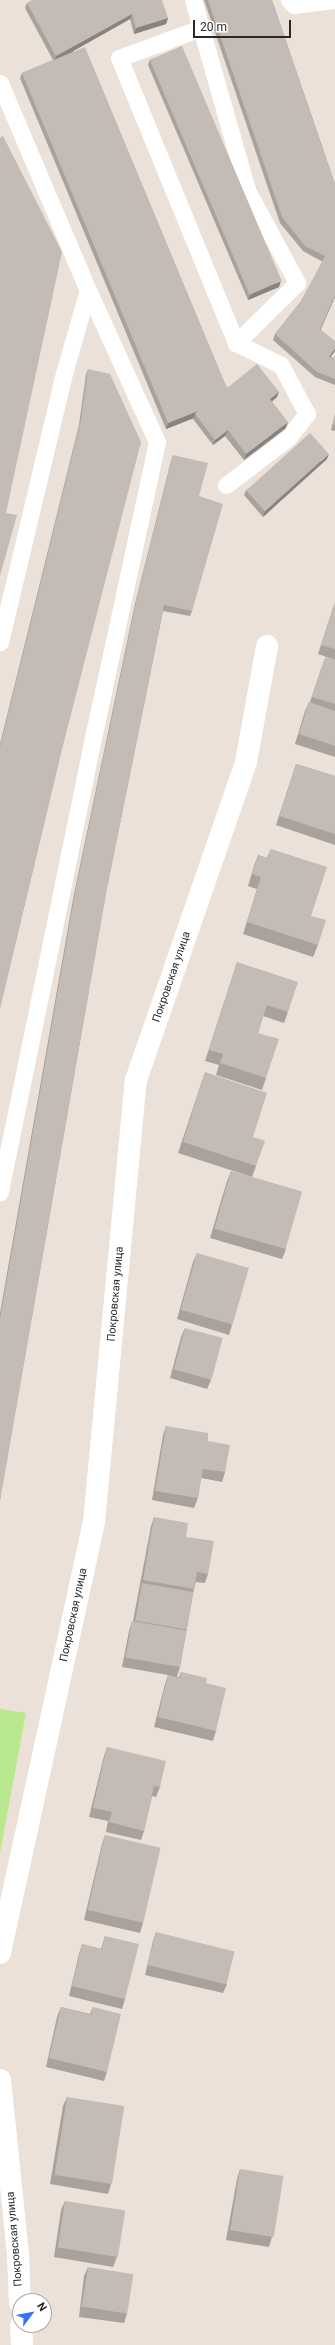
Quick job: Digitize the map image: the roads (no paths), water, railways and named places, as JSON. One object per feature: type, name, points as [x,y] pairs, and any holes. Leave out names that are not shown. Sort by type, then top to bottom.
[{"type":"street","name":"Покровская улица","points":[[0,1953],[94,1522],[136,1080],[246,762],[267,646]]},
{"type":"street","name":"Покровская улица","points":[[0,2080],[18,2255],[20,2293]]},
{"type":"street","points":[[0,2227],[18,2255]]},
{"type":"street","points":[[21,2333],[22,2345]]},
{"type":"lane","points":[[193,0],[247,190],[297,283],[236,343]]},
{"type":"lane","points":[[289,0],[294,5],[334,5]]},
{"type":"lane","points":[[201,28],[119,58],[236,343],[281,365],[307,414],[288,438],[226,486]]},
{"type":"lane","points":[[0,83],[88,290],[157,442],[95,728],[0,1192]]},
{"type":"lane","points":[[0,642],[64,373],[88,290]]}]
